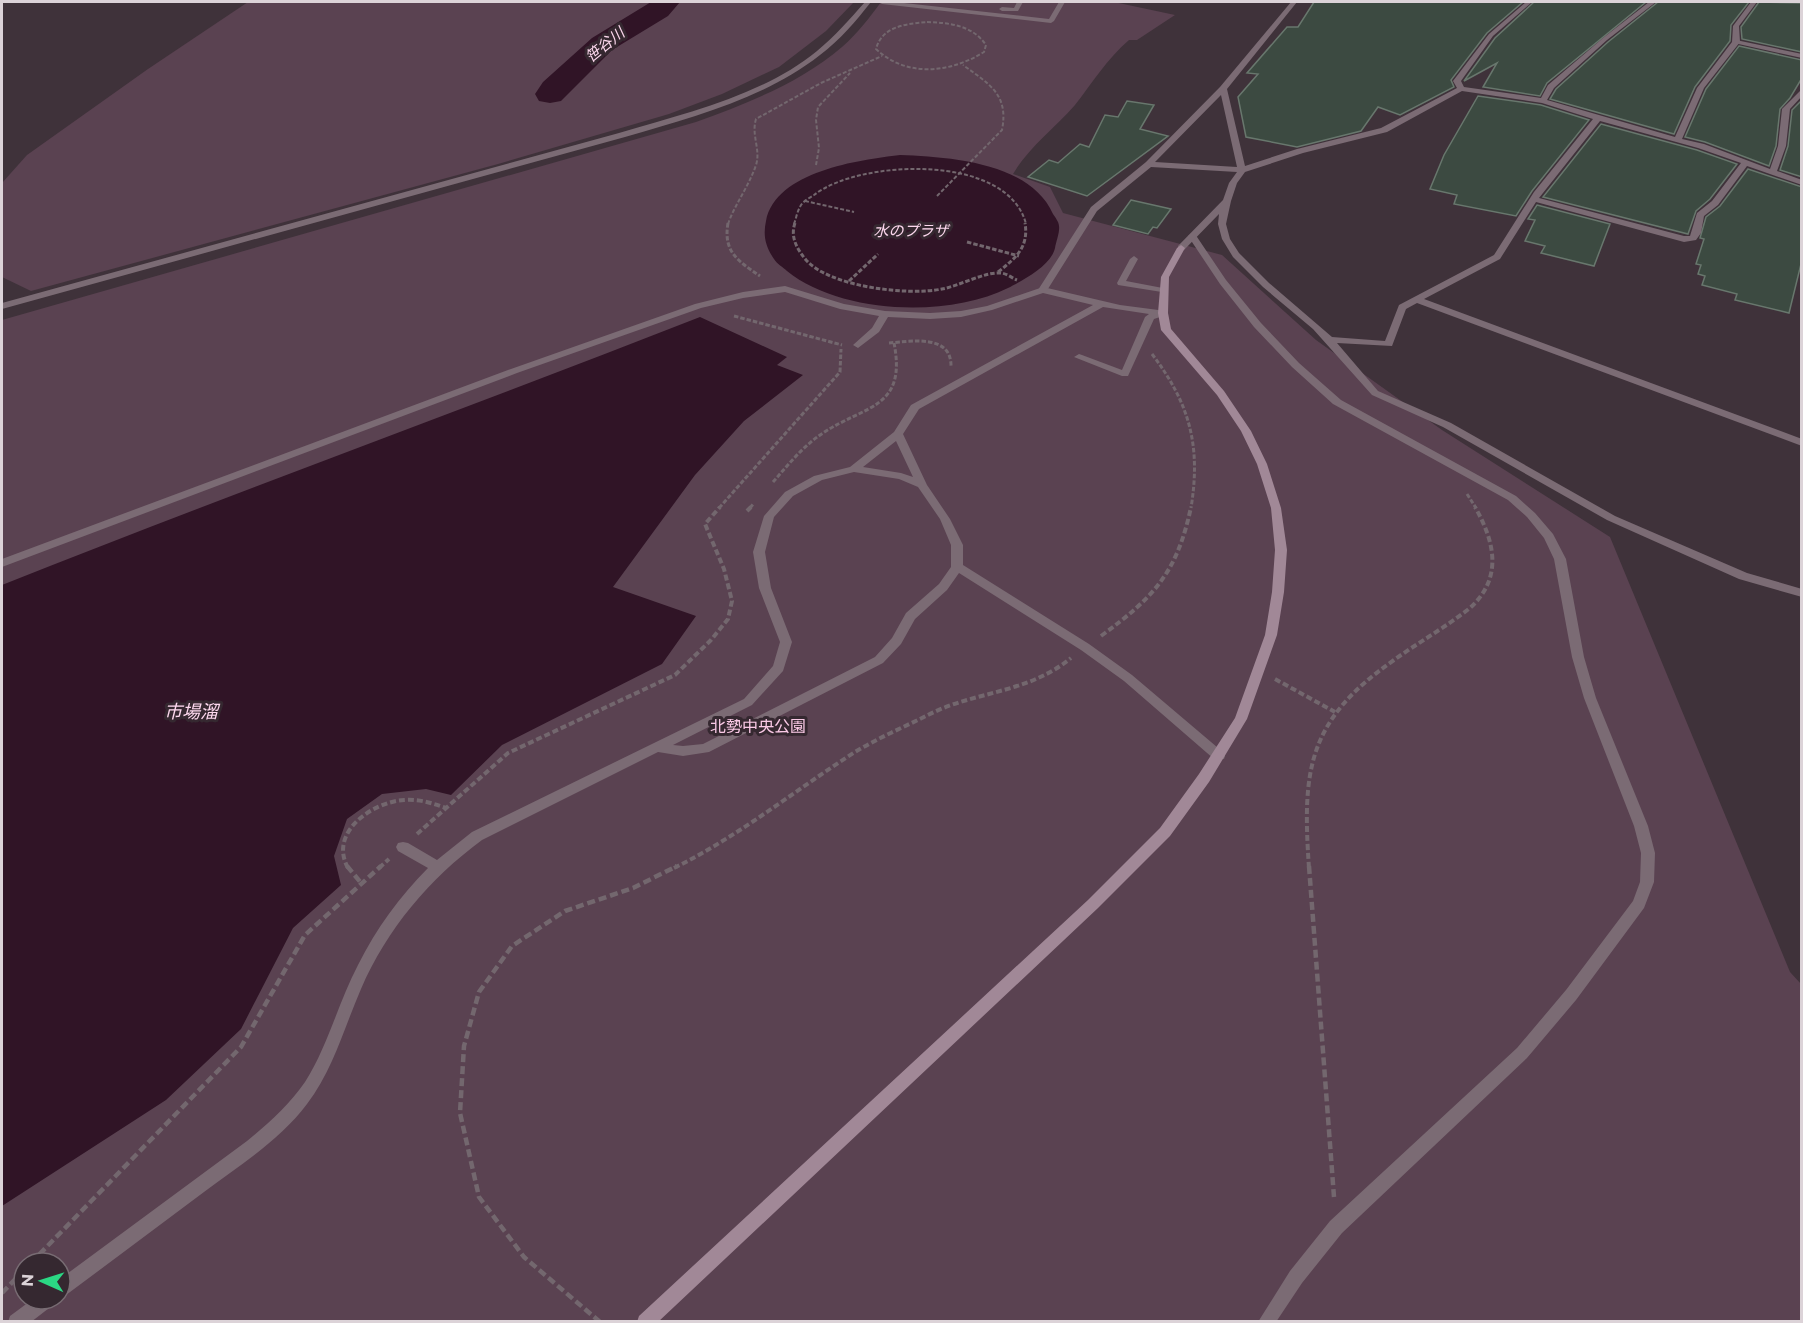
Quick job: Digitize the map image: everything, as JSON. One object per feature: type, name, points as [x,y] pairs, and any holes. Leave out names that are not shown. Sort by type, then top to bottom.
[{"type":"street","points":[[2,306],[622,135],[712,108],[753,92],[800,66],[840,34],[868,2]]},
{"type":"street","points":[[882,2],[1051,21],[1062,2]]},
{"type":"street","points":[[941,2],[1016,10],[1020,2]]},
{"type":"street","points":[[2,563],[514,371],[698,306],[743,295],[785,289],[843,307],[885,314],[930,316],[961,314],[1021,299],[1043,290],[1061,265],[1095,208],[1149,164],[1223,90],[1294,2]]},
{"type":"street","points":[[1461,89],[1457,81],[1465,68],[1491,36],[1529,2]]},
{"type":"street","points":[[1543,101],[1551,87],[1605,39],[1653,2]]},
{"type":"street","points":[[1678,139],[1701,88],[1736,42],[1736,26],[1754,2]]},
{"type":"street","points":[[1736,42],[1802,56]]},
{"type":"street","points":[[1149,164],[1242,170],[1300,151],[1384,130],[1461,89],[1543,101],[1644,132],[1678,139],[1802,183]]},
{"type":"street","points":[[1223,90],[1242,170],[1233,183],[1222,225],[1235,256],[1267,286],[1315,324],[1375,393],[1447,425],[1611,518],[1743,576],[1802,593]]},
{"type":"street","points":[[1773,172],[1782,146],[1786,109],[1802,91]]},
{"type":"street","points":[[1329,340],[1389,344],[1402,307],[1497,257],[1534,199],[1598,118]]},
{"type":"street","points":[[1534,199],[1684,238],[1693,238],[1697,233],[1700,215],[1715,203],[1746,162]]},
{"type":"street","points":[[645,1322],[1093,904],[1165,832],[1241,719],[1271,635],[1278,592],[1281,550],[1276,508],[1262,465],[1246,431],[1221,393],[1166,330],[1163,313],[1165,277],[1182,248],[1227,201]]},
{"type":"street","points":[[1192,236],[1242,308],[1315,383],[1354,412],[1512,498],[1531,515],[1549,537],[1560,559],[1578,657],[1590,698],[1641,826],[1648,853],[1647,882],[1639,904],[1571,995],[1522,1053],[1336,1227],[1296,1277],[1266,1322]]},
{"type":"street","points":[[1134,259],[1121,283],[1165,291]]},
{"type":"street","points":[[1043,290],[1101,304],[1163,313]]},
{"type":"street","points":[[1419,300],[1802,442]]},
{"type":"street","points":[[854,469],[898,434],[915,407],[1101,304]]},
{"type":"street","points":[[1079,357],[1125,374],[1150,317],[1163,313]]},
{"type":"street","points":[[858,345],[876,330],[885,314]]},
{"type":"street","points":[[657,747],[683,751],[705,749],[879,660],[897,641],[910,616],[943,587],[957,567],[957,545],[945,519],[922,485],[898,434]]},
{"type":"street","points":[[72,1280],[265,1136],[301,1100],[327,1056],[354,988],[382,936],[419,885],[452,852],[477,836],[748,702],[779,668],[786,642],[765,588],[759,552],[770,516],[789,494],[818,478],[854,469],[901,476],[922,485]]},
{"type":"street","points":[[957,567],[1085,647],[1128,678],[1218,756]]},
{"type":"street","points":[[403,847],[438,867]]},
{"type":"street","points":[[16,1322],[31,1311]]},
{"type":"path","points":[[944,23],[973,31],[982,37],[986,45],[984,52],[963,65],[927,69],[901,65],[882,56],[876,48],[877,41],[883,33],[909,24],[944,23]]},
{"type":"path","points":[[785,289],[739,262],[729,247],[726,229],[730,214],[757,163],[758,152],[752,128],[756,119],[821,84],[882,56]]},
{"type":"path","points":[[937,196],[1002,130],[1006,108],[1000,94],[963,65]]},
{"type":"path","points":[[816,165],[819,148],[816,120],[818,107],[853,70]]},
{"type":"path","points":[[920,169],[959,174],[1010,194],[1020,205],[1024,215],[1026,237],[1019,256],[992,275],[940,290],[893,290],[849,282],[811,264],[800,254],[794,243],[792,220],[794,212],[804,201],[820,189],[871,172],[920,169]]},
{"type":"path","points":[[804,201],[854,212]]},
{"type":"path","points":[[967,242],[1019,256]]},
{"type":"path","points":[[849,282],[878,254]]},
{"type":"path","points":[[698,306],[842,345],[918,341],[939,344],[948,350],[953,362],[946,384],[937,395]]},
{"type":"path","points":[[600,1322],[524,1257],[479,1197],[460,1113],[464,1046],[479,992],[512,946],[566,911],[633,888],[714,848],[868,746],[939,709],[999,693],[1055,671],[1134,612],[1159,585],[1176,552],[1193,506],[1194,461],[1191,428],[1169,376],[1141,339]]},
{"type":"path","points":[[770,485],[801,450],[822,434],[887,398],[897,374],[894,343]]},
{"type":"path","points":[[43,1251],[241,1047],[305,935],[508,753],[675,675],[711,640],[728,619],[732,601],[724,569],[705,524],[840,372],[842,345]]},
{"type":"path","points":[[1336,1227],[1306,825],[1311,769],[1325,727],[1335,712],[1384,666],[1467,611],[1486,591],[1493,567],[1489,536],[1469,498],[1440,460]]},
{"type":"path","points":[[747,511],[754,502]]},
{"type":"path","points":[[1258,670],[1335,712]]},
{"type":"path","points":[[362,884],[344,866],[342,844],[356,822],[384,803],[402,800],[420,799],[446,808]]},
{"type":"green space","points":[[248,2],[854,2],[826,31],[779,67],[722,94],[669,114],[498,164],[31,291],[2,277],[2,183],[27,155],[148,69]]},
{"type":"green space","name":"北勢中央公園","points":[[881,2],[1114,2],[1175,15],[1137,40],[1129,40],[1121,47],[1075,105],[1034,147],[1013,174],[1050,187],[1063,213],[1222,255],[1316,340],[1442,430],[1610,537],[1790,972],[1801,984],[1801,1321],[2,1322],[2,320],[696,122],[791,82],[826,60],[848,42]]},
{"type":"water","name":"水のプラザ","points":[[900,155],[964,161],[1007,173],[1026,183],[1042,197],[1058,223],[1055,248],[1048,261],[1021,281],[983,298],[956,304],[895,307],[835,296],[809,285],[775,261],[767,245],[765,226],[773,204],[785,190],[821,171],[863,160]]},
{"type":"water","name":"市場溜","points":[[700,317],[787,357],[777,365],[803,375],[744,421],[695,475],[613,587],[696,616],[662,664],[502,745],[451,795],[426,789],[382,794],[347,819],[334,856],[341,885],[293,928],[241,1029],[166,1100],[2,1206],[2,585]]},
{"type":"building","points":[[1314,2],[1523,2],[1487,33],[1451,80],[1454,87],[1400,115],[1378,107],[1361,131],[1297,147],[1246,137],[1238,97],[1258,74],[1247,73],[1287,27],[1298,27]]},
{"type":"building","points":[[1534,2],[1646,2],[1547,83],[1540,96],[1483,87],[1497,63],[1464,81],[1495,38]]},
{"type":"building","points":[[1658,2],[1749,2],[1731,25],[1730,41],[1695,87],[1674,134],[1550,99],[1556,89],[1608,42]]},
{"type":"building","points":[[1759,2],[1802,3],[1802,52],[1742,39],[1741,27]]},
{"type":"building","points":[[1739,46],[1802,60],[1802,78],[1780,109],[1776,146],[1769,166],[1705,142],[1685,137],[1706,89]]},
{"type":"building","points":[[1478,96],[1541,105],[1589,120],[1532,191],[1516,216],[1454,204],[1457,195],[1430,189],[1444,155]]},
{"type":"building","points":[[1127,101],[1154,105],[1140,129],[1168,136],[1087,196],[1028,177],[1049,160],[1058,163],[1080,144],[1089,147],[1105,115],[1118,117]]},
{"type":"building","points":[[1802,102],[1802,177],[1780,170],[1788,146],[1792,110]]},
{"type":"building","points":[[1601,124],[1697,150],[1737,164],[1710,199],[1696,211],[1688,234],[1543,197]]},
{"type":"building","points":[[1748,169],[1802,187],[1802,260],[1789,313],[1735,300],[1737,294],[1702,285],[1705,276],[1698,274],[1701,265],[1696,264],[1704,239],[1700,238],[1706,217],[1720,206]]},
{"type":"building","points":[[1131,200],[1171,209],[1157,228],[1153,227],[1148,234],[1113,225]]},
{"type":"building","points":[[1537,205],[1610,224],[1594,266],[1541,253],[1545,246],[1525,241],[1535,220],[1528,219]]},
{"type":"waterway","name":"笹谷川","points":[[550,94],[602,44],[658,10],[666,2]]}]
